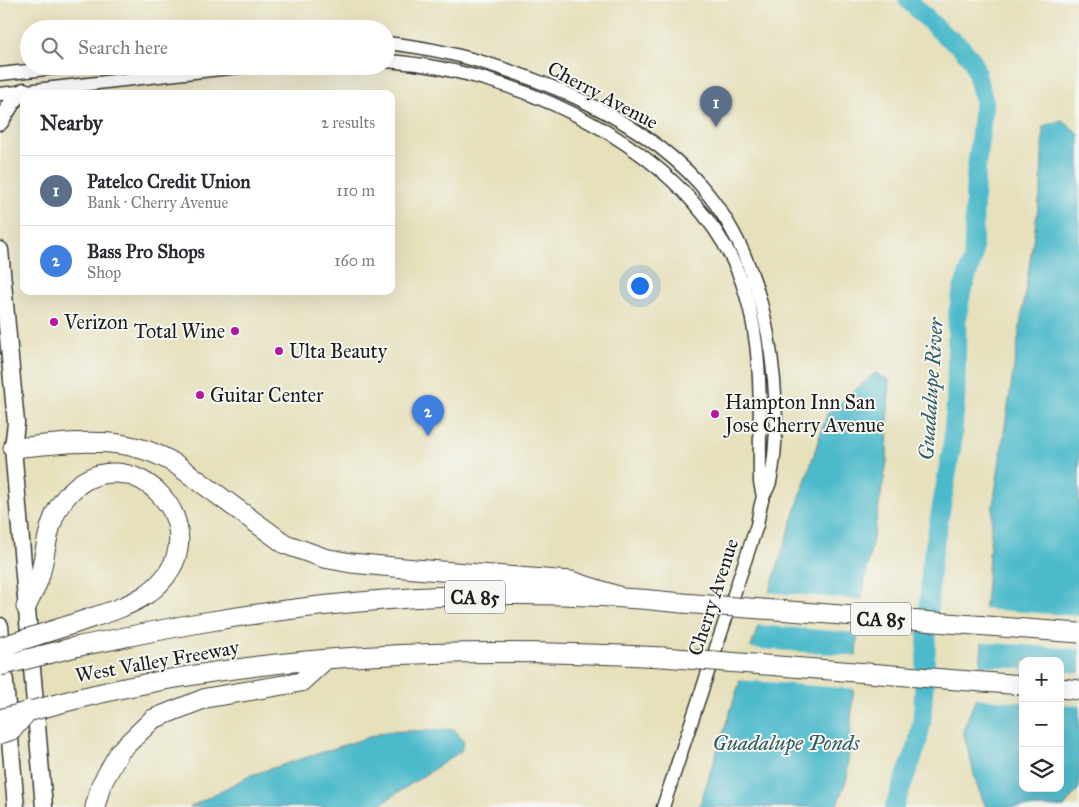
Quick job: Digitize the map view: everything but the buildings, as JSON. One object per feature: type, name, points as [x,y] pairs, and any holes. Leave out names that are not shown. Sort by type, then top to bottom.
[{"type":"highway","points":[[7,449],[97,442],[136,446],[158,454],[176,465],[286,544],[324,558],[351,563],[415,569],[571,581],[618,596]]},
{"type":"highway","points":[[0,648],[125,607],[155,587],[170,569],[178,546],[177,521],[173,509],[146,482],[123,474],[111,474],[86,480],[75,486],[54,516],[40,576],[26,607]]},
{"type":"highway","name":"CA 85","points":[[618,596],[682,603],[1079,633]]},
{"type":"highway","name":"West Valley Freeway","points":[[0,666],[75,647],[205,622],[332,605],[440,597],[618,596]]},
{"type":"highway","name":"West Valley Freeway","points":[[0,718],[80,698],[168,680],[241,668],[372,655],[531,651],[664,657],[1019,685]]},
{"type":"highway","points":[[95,807],[100,785],[113,762],[132,738],[153,719],[206,698],[301,682],[325,660]]},
{"type":"highway","points":[[1064,688],[1079,690]]},
{"type":"highway","points":[[0,734],[12,730],[29,710]]},
{"type":"main road","points":[[0,122],[15,98],[20,94]]},
{"type":"main road","points":[[0,250],[16,422],[7,449],[26,607],[44,807]]},
{"type":"main road","points":[[0,626],[16,807]]},
{"type":"street","name":"Cherry Avenue","points":[[395,44],[443,51],[493,64],[574,96],[647,136],[675,158],[712,197],[733,228],[748,258],[764,309],[774,364],[774,446],[770,483],[763,496],[757,525],[663,807]]},
{"type":"street","name":"Cherry Avenue","points":[[395,62],[435,67],[473,76],[516,89],[566,112],[621,140],[653,162],[698,208],[719,235],[731,257],[746,293],[756,337],[759,362],[760,482],[763,496]]},
{"type":"street","points":[[0,74],[20,72]]},
{"type":"street","points":[[24,90],[164,75]]},
{"type":"street","points":[[0,94],[20,91]]},
{"type":"water","points":[[1062,120],[1079,134],[1079,788],[1064,807],[986,807],[977,786],[963,730],[978,693],[993,506],[1041,188],[1043,126]]},
{"type":"water","name":"Guadalupe Ponds","points":[[875,373],[889,380],[887,462],[859,613],[847,778],[836,807],[699,807],[827,414]]},
{"type":"water","points":[[454,729],[464,742],[461,751],[376,807],[190,807],[251,775],[385,732]]},
{"type":"pier","points":[[766,592],[864,600],[860,633],[756,625]]},
{"type":"pier","points":[[983,609],[1079,616],[1079,649],[980,642]]},
{"type":"pier","points":[[748,648],[858,656],[856,689],[738,680]]},
{"type":"pier","points":[[978,665],[1019,669],[1019,702],[974,698]]},
{"type":"pier","points":[[1064,671],[1079,673],[1079,706],[1064,704]]},
{"type":"waterway","name":"Guadalupe River","points":[[894,807],[917,746],[922,720],[931,566],[952,446],[956,396],[957,317],[962,291],[973,259],[975,182],[984,101],[973,61],[960,46],[943,34],[908,0]]},
{"type":"place","name":"Patelco Credit Union","points":[[716,127]]},
{"type":"place","name":"Verizon","points":[[54,322]]},
{"type":"place","name":"Total Wine","points":[[235,331]]},
{"type":"place","name":"Ulta Beauty","points":[[279,351]]},
{"type":"place","name":"Guitar Center","points":[[200,395]]},
{"type":"place","name":"Hampton Inn San Jose Cherry Avenue","points":[[715,414]]},
{"type":"place","name":"Bass Pro Shops","points":[[428,436]]}]
